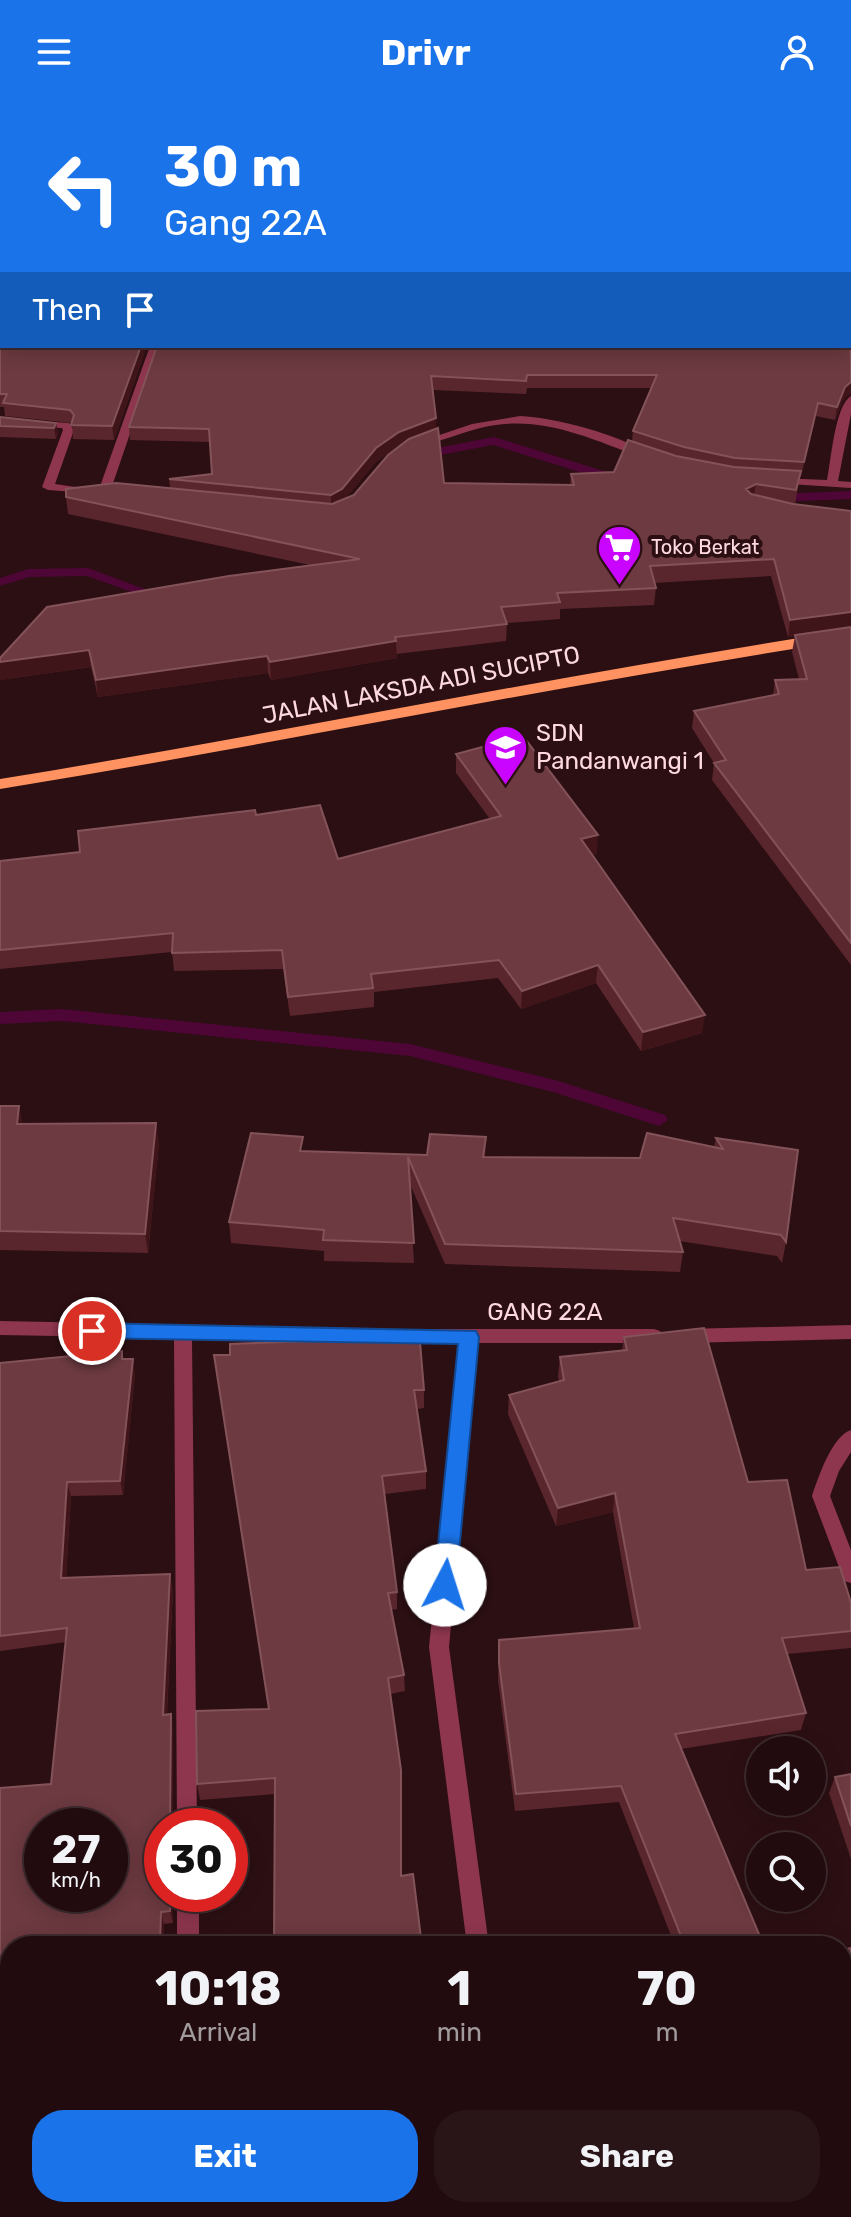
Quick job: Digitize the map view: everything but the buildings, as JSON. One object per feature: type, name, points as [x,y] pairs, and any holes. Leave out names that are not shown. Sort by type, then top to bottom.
[{"type":"main road","name":"JALAN LAKSDA ADI SUCIPTO","points":[[0,784],[198,752],[659,664],[851,635]]},
{"type":"street","points":[[104,492],[154,348]]},
{"type":"street","points":[[832,485],[843,421],[851,399]]},
{"type":"street","points":[[402,452],[415,444],[515,419],[538,420],[651,457]]},
{"type":"street","points":[[0,422],[65,425],[69,430],[48,487],[119,494]]},
{"type":"street","points":[[761,480],[851,485]]},
{"type":"street","name":"GANG 22A","points":[[0,1328],[469,1337],[851,1332]]},
{"type":"street","points":[[183,1333],[187,1808]]},
{"type":"street","points":[[469,1337],[439,1647],[477,1936]]},
{"type":"street","points":[[851,1437],[831,1468],[821,1496],[851,1575]]},
{"type":"street","points":[[188,1912],[188,1936]]},
{"type":"waterway","points":[[417,460],[431,453],[494,441],[619,480]]},
{"type":"waterway","points":[[775,498],[851,495]]},
{"type":"waterway","points":[[0,582],[28,573],[88,572],[159,597]]},
{"type":"waterway","points":[[0,1018],[62,1015],[410,1050],[555,1086],[659,1120]]},
{"type":"place","name":"Toko Berkat","points":[[620,586]]},
{"type":"place","name":"SDN Pandanwangi 1","points":[[505,786]]},
{"type":"route","points":[[92,1331],[469,1337],[445,1585]]}]
